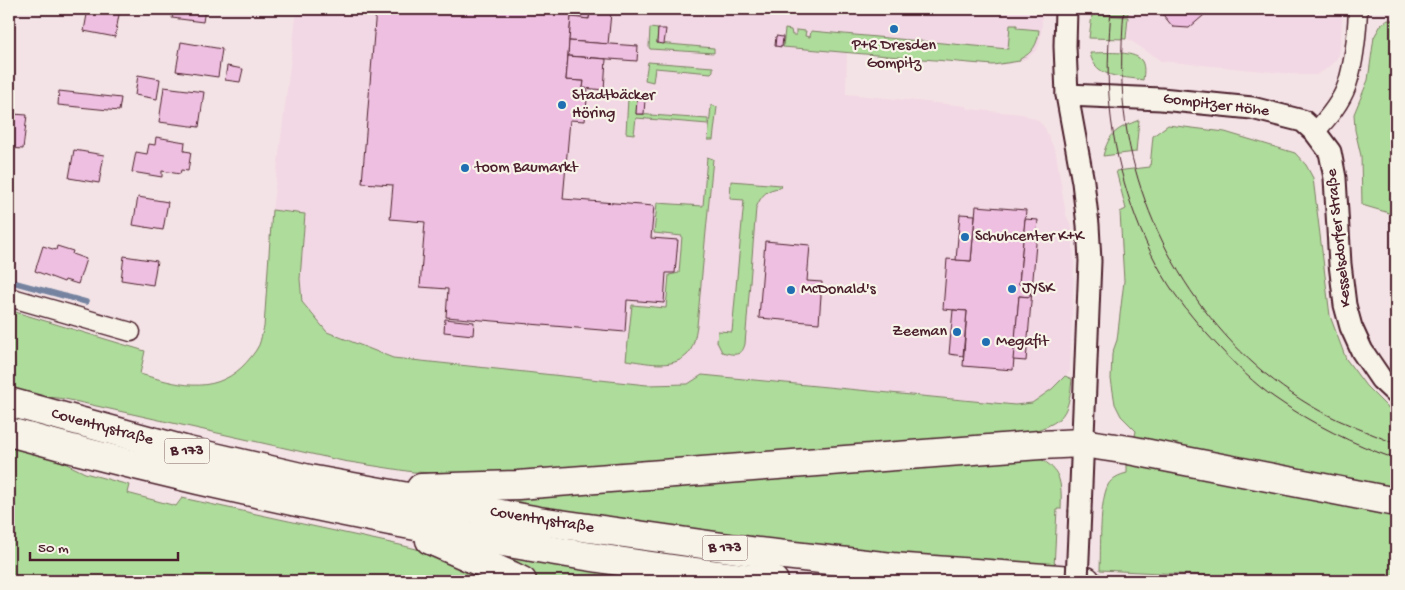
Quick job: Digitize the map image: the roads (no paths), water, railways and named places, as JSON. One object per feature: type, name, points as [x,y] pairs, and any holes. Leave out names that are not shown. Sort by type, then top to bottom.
[{"type":"highway","name":"Coventrystraße","points":[[9,402],[188,451],[309,479],[539,521],[748,551],[892,567],[1086,581]]},
{"type":"highway","name":"B 173","points":[[9,432],[184,477],[380,520],[532,548],[645,565],[774,581]]},
{"type":"highway","points":[[366,490],[518,485],[1082,443],[1129,450],[1396,502]]},
{"type":"highway","points":[[380,520],[454,550],[522,581]]},
{"type":"street","points":[[1066,9],[1067,95],[1088,225],[1090,261],[1077,581]]},
{"type":"street","points":[[1315,132],[1331,114],[1347,86],[1357,42],[1358,9]]},
{"type":"street","name":"Gompitzer Höhe","points":[[1067,95],[1155,99],[1252,108],[1303,122],[1315,132]]},
{"type":"street","name":"Kesselsdorfer Straße","points":[[1315,132],[1330,152],[1335,178],[1340,264],[1345,305],[1351,327],[1362,351],[1381,378],[1396,393]]},
{"type":"street","points":[[9,298],[131,332]]},
{"type":"waterway","points":[[9,281],[86,302]]},
{"type":"tram line","points":[[1111,9],[1108,85],[1115,145],[1136,219],[1169,285],[1212,340],[1267,393],[1333,433],[1396,459]]},
{"type":"tram line","points":[[1124,9],[1123,97],[1126,126],[1135,169],[1149,211],[1168,252],[1191,291],[1218,326],[1248,359],[1283,387],[1329,416],[1396,444]]},
{"type":"place","name":"P+R Dresden Gompitz","points":[[894,29]]},
{"type":"place","name":"Stadtbäcker Höring","points":[[562,105]]},
{"type":"place","name":"toom Baumarkt","points":[[465,168]]},
{"type":"place","name":"Schuhcenter K+K","points":[[965,237]]},
{"type":"place","name":"JYSK","points":[[1012,289]]},
{"type":"place","name":"McDonald's","points":[[791,290]]},
{"type":"place","name":"Zeeman","points":[[957,332]]},
{"type":"place","name":"Megafit","points":[[986,342]]}]
